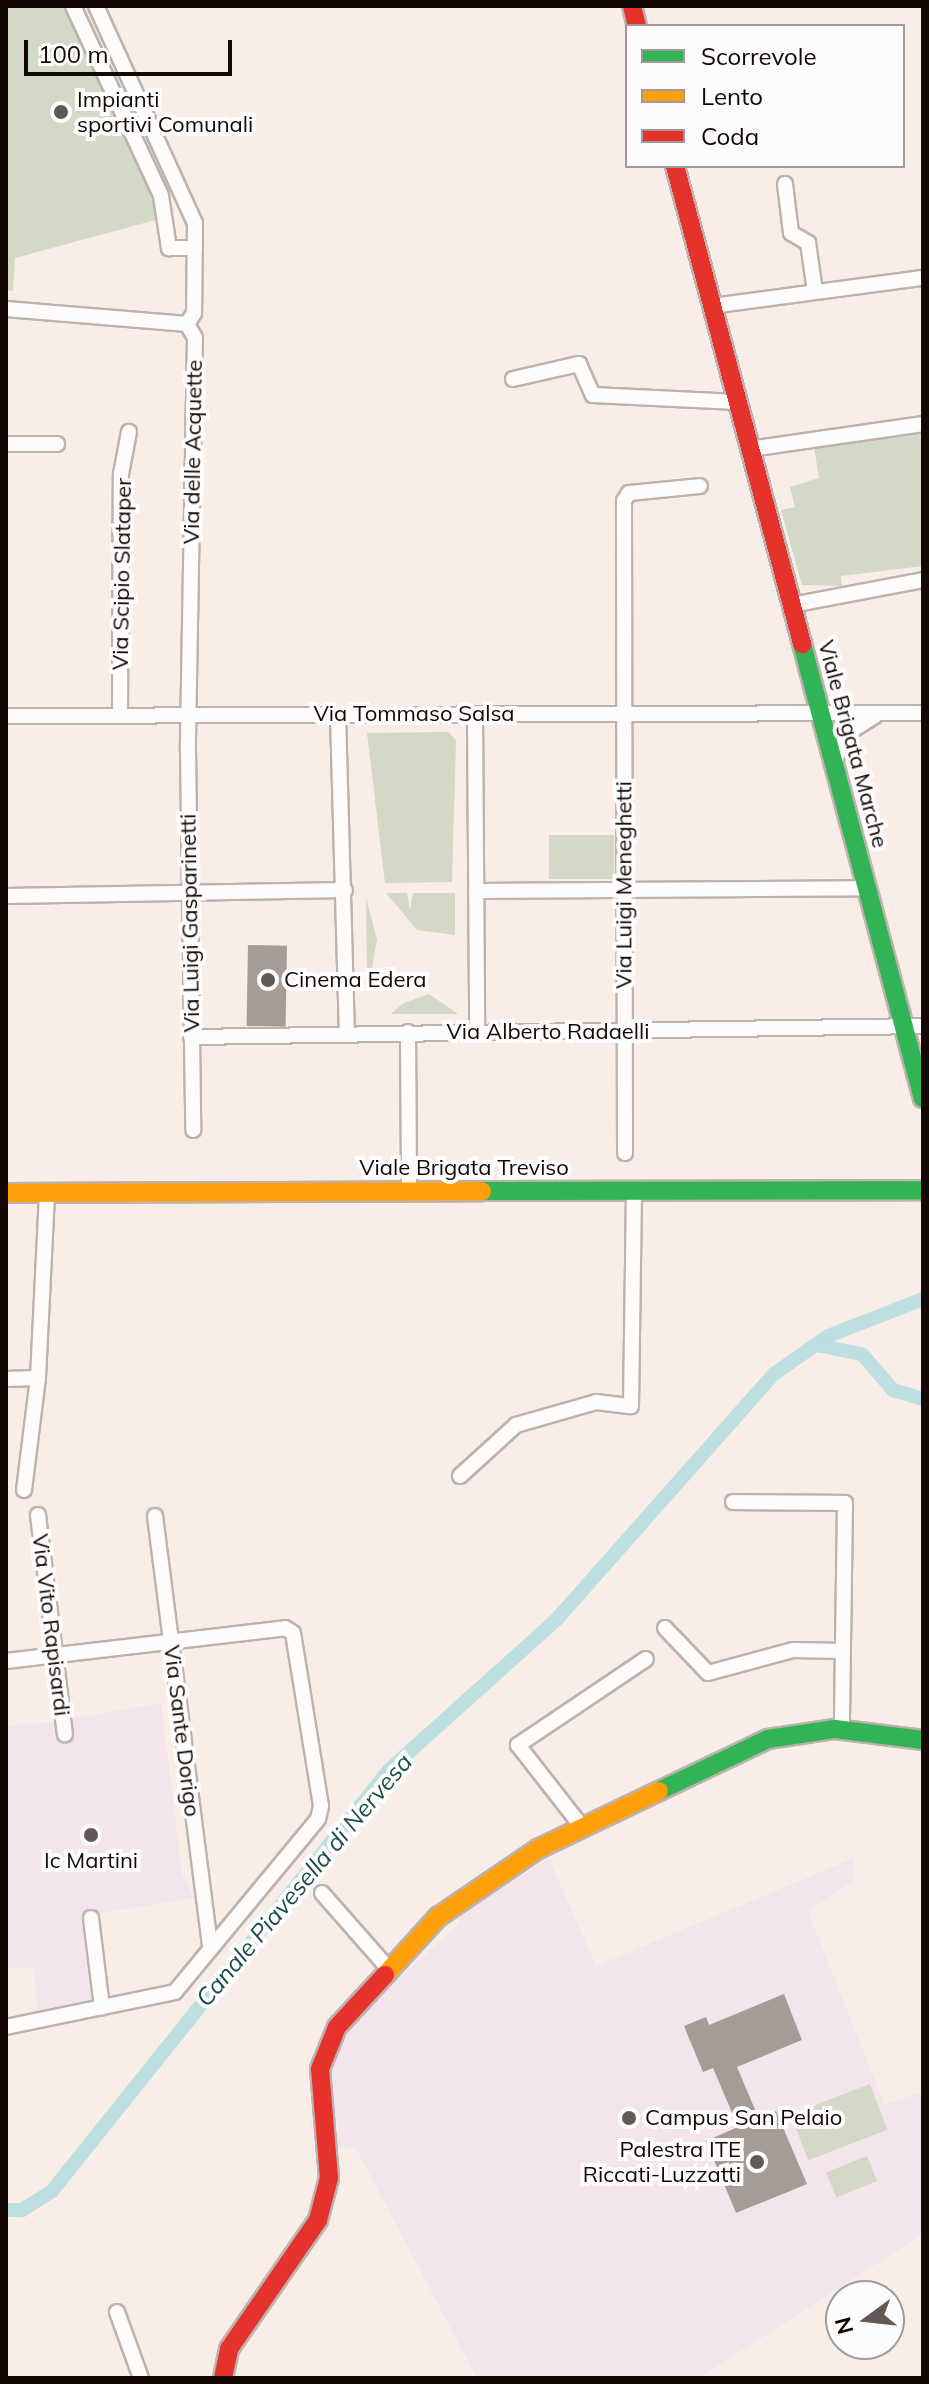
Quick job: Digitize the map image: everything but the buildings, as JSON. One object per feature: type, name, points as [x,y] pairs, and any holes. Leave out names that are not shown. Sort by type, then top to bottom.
[{"type":"street","points":[[73,6],[161,196],[169,248],[195,248]]},
{"type":"street","points":[[6,309],[187,324],[194,313],[195,248],[180,179],[96,6]]},
{"type":"street","name":"Viale Brigata Marche","points":[[676,168],[867,888],[914,1028],[923,1098]]},
{"type":"street","points":[[785,184],[791,233],[808,243],[815,291]]},
{"type":"street","points":[[712,306],[923,278]]},
{"type":"street","name":"Via delle Acquette","points":[[187,324],[195,338],[188,715]]},
{"type":"street","points":[[513,379],[579,364],[593,395],[737,402]]},
{"type":"street","points":[[750,449],[923,424]]},
{"type":"street","name":"Via Scipio Slataper","points":[[120,716],[121,474],[129,432]]},
{"type":"street","points":[[6,444],[57,444]]},
{"type":"street","name":"Via Luigi Meneghetti","points":[[625,1153],[625,496],[700,486]]},
{"type":"street","points":[[791,605],[923,580]]},
{"type":"street","name":"Via Tommaso Salsa","points":[[6,716],[624,713],[821,717],[923,713]]},
{"type":"street","points":[[475,714],[477,1033]]},
{"type":"street","name":"Via Luigi Gasparinetti","points":[[188,715],[193,1130]]},
{"type":"street","points":[[338,715],[347,1033]]},
{"type":"street","points":[[834,765],[846,734],[877,715]]},
{"type":"street","points":[[476,891],[867,888]]},
{"type":"street","points":[[6,896],[345,890]]},
{"type":"street","name":"Via Alberto Radaelli","points":[[191,1037],[914,1028]]},
{"type":"street","points":[[408,1032],[409,1192]]},
{"type":"street","points":[[915,1190],[923,1178]]},
{"type":"street","name":"Viale Brigata Treviso","points":[[6,1193],[915,1190]]},
{"type":"street","points":[[460,1476],[516,1425],[596,1402],[631,1406],[634,1192]]},
{"type":"street","points":[[24,1490],[38,1378],[47,1193]]},
{"type":"street","points":[[6,1379],[38,1378]]},
{"type":"street","points":[[733,1502],[845,1503],[842,1729]]},
{"type":"street","name":"Via Vito Rapisardi","points":[[38,1515],[65,1734]]},
{"type":"street","name":"Via Sante Dorigo","points":[[155,1516],[210,1946]]},
{"type":"street","points":[[665,1628],[708,1673],[793,1650],[843,1651]]},
{"type":"street","points":[[6,1661],[293,1633],[321,1806],[318,1819],[175,1992],[6,2027]]},
{"type":"street","points":[[582,1827],[518,1745],[646,1659]]},
{"type":"street","points":[[223,2378],[229,2349],[318,2220],[329,2178],[320,2069],[337,2027],[387,1967],[475,1888],[582,1827],[768,1739],[842,1729],[923,1740]]},
{"type":"street","points":[[322,1893],[387,1967]]},
{"type":"street","points":[[91,1918],[102,2007]]},
{"type":"street","points":[[117,2312],[141,2378]]},
{"type":"shaded area","name":"Ic Martini","points":[[63,1662],[70,1719],[161,1703],[182,1874],[194,1898],[81,1916],[91,2001],[39,2018],[33,1967],[6,1969],[6,1726],[57,1722]]},
{"type":"shaded area","name":"Campus San Pelaio","points":[[854,1858],[854,1880],[808,1912],[885,2105],[923,2092],[923,2234],[851,2280],[825,2280],[825,2297],[699,2378],[477,2378],[357,2150],[333,2146],[339,2129],[324,2080],[358,2015],[460,1923],[457,1915],[549,1859],[596,1966]]},
{"type":"green space","name":"Impianti sportivi Comunali","points":[[6,6],[67,6],[163,218],[15,258],[13,291],[6,290]]},
{"type":"green space","points":[[923,434],[923,566],[841,576],[842,586],[802,585],[781,510],[795,507],[790,487],[819,478],[814,447]]},
{"type":"green space","points":[[448,732],[456,740],[452,882],[385,883],[367,733]]},
{"type":"green space","points":[[549,835],[614,835],[614,879],[549,879]]},
{"type":"green space","points":[[386,893],[407,893],[410,910],[413,893],[455,893],[455,935],[417,930]]},
{"type":"green space","points":[[366,898],[377,940],[367,994]]},
{"type":"green space","points":[[429,994],[458,1014],[391,1014],[402,1004]]},
{"type":"green space","points":[[870,2084],[888,2130],[808,2160],[791,2114]]},
{"type":"green space","points":[[867,2156],[877,2181],[836,2198],[826,2172]]},
{"type":"waterway","name":"Canale Piavesella di Nervesa","points":[[6,2210],[22,2210],[52,2191],[390,1769],[557,1619],[774,1374],[828,1336],[923,1299]]},
{"type":"waterway","name":"Canale Piavesella di Nervesa","points":[[817,1345],[862,1354],[893,1390],[923,1399]]},
{"type":"traffic: fast","points":[[802,644],[923,1098]]},
{"type":"traffic: fast","points":[[482,1191],[923,1190]]},
{"type":"traffic: fast","points":[[659,1791],[768,1739],[835,1729],[923,1740]]},
{"type":"traffic: slow","points":[[6,1193],[482,1191]]},
{"type":"traffic: slow","points":[[385,1975],[438,1917],[538,1849],[659,1791]]},
{"type":"traffic: jam","points":[[632,6],[636,24]]},
{"type":"traffic: jam","points":[[676,168],[802,644]]},
{"type":"traffic: jam","points":[[223,2378],[229,2349],[318,2220],[329,2178],[320,2069],[337,2027],[385,1975]]},
{"type":"place","name":"Impianti sportivi Comunali","points":[[61,112]]},
{"type":"place","name":"Cinema Edera","points":[[268,980]]},
{"type":"place","name":"Ic Martini","points":[[91,1835]]},
{"type":"place","name":"Campus San Pelaio","points":[[629,2118]]},
{"type":"place","name":"Palestra ITE Riccati-Luzzatti","points":[[757,2162]]}]
